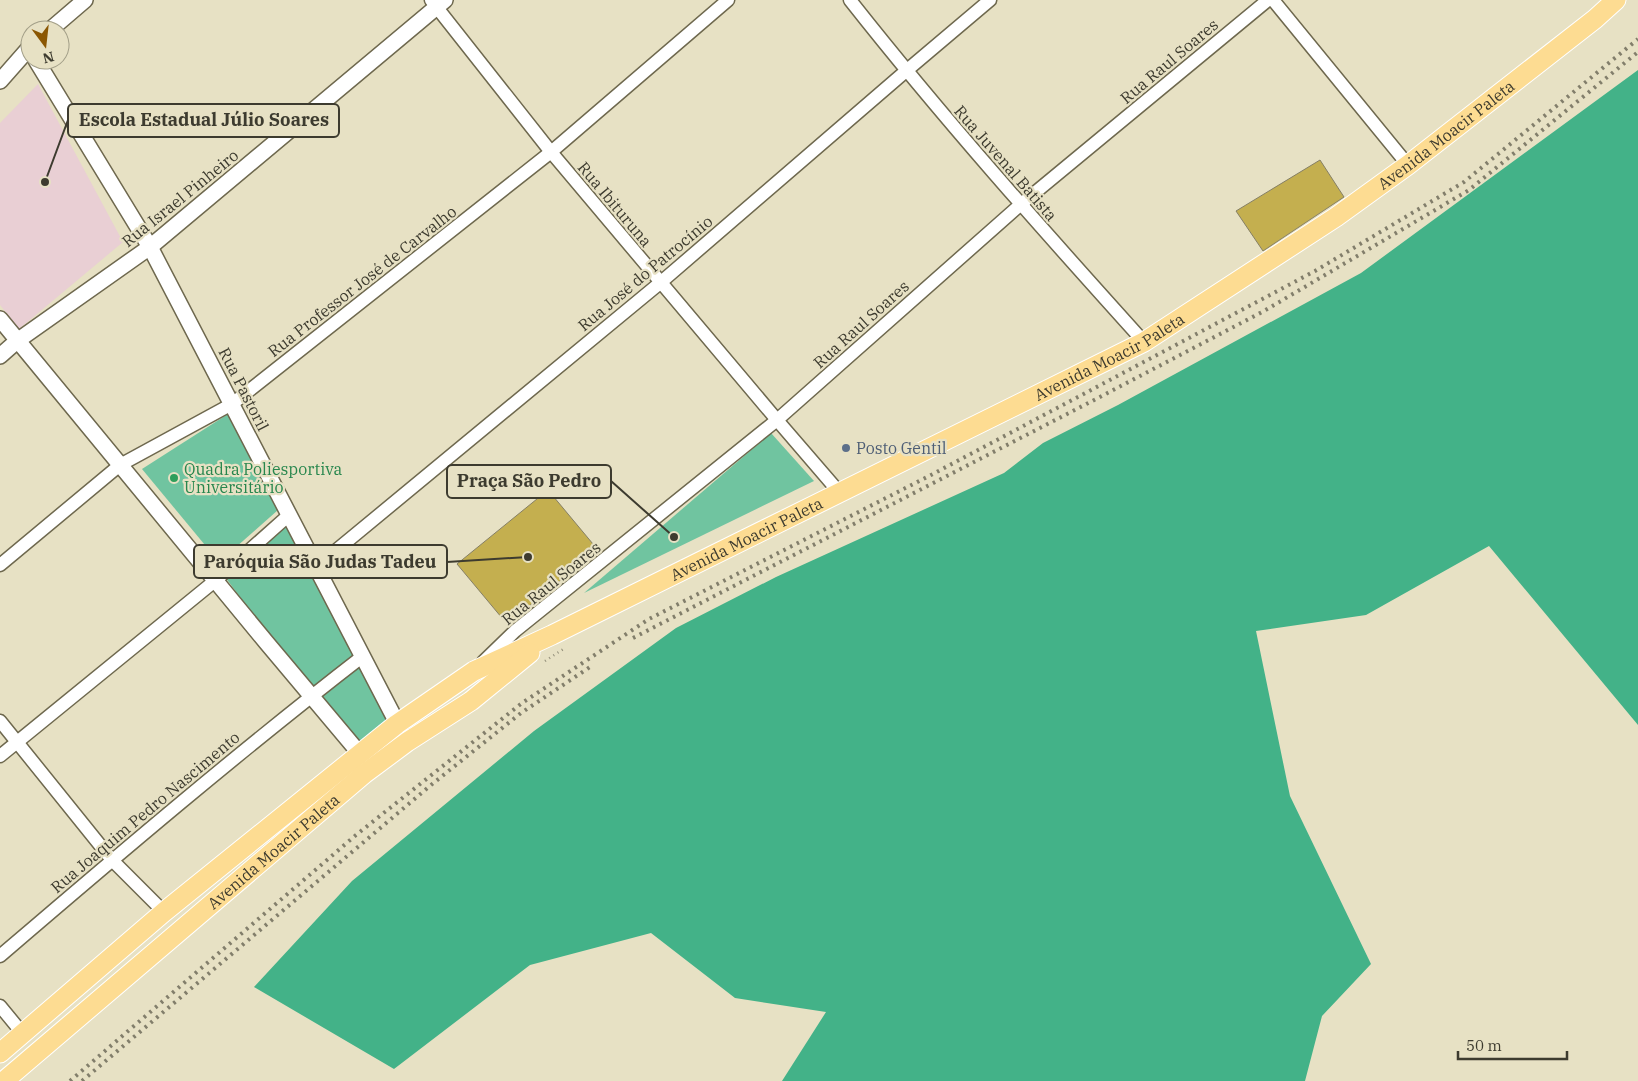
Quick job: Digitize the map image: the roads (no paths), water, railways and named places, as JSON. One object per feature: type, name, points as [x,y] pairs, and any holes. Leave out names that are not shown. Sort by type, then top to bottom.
[{"type":"main road","name":"Avenida Moacir Paleta","points":[[4,1081],[367,761],[397,724],[474,671],[552,635],[1144,342],[1336,217],[1408,165],[1595,19],[1616,0]]},
{"type":"main road","name":"Avenida Moacir Paleta","points":[[0,1053],[164,912],[367,761],[407,742],[471,701],[552,635]]},
{"type":"street","points":[[62,20],[85,0]]},
{"type":"street","name":"Rua Professor José de Carvalho","points":[[0,565],[120,466],[232,404],[550,152],[728,0]]},
{"type":"street","name":"Rua Juvenal Batista","points":[[850,0],[906,71],[1020,205],[1144,342]]},
{"type":"street","name":"Rua José do Patrocínio","points":[[316,566],[660,283],[990,0]]},
{"type":"street","name":"Rua Raul Soares","points":[[474,671],[515,631],[777,420],[1020,205],[1268,0]]},
{"type":"street","points":[[1273,0],[1408,165]]},
{"type":"street","name":"Rua Ibituruna","points":[[438,2],[550,152],[839,492]]},
{"type":"street","name":"Rua Israel Pinheiro","points":[[0,356],[17,341],[150,247],[438,2]]},
{"type":"street","points":[[0,80],[20,61]]},
{"type":"street","name":"Rua Pastoril","points":[[43,70],[150,247],[407,742]]},
{"type":"street","points":[[0,319],[266,642],[367,761]]},
{"type":"street","points":[[0,756],[16,741],[216,580],[288,515]]},
{"type":"street","name":"Rua Joaquim Pedro Nascimento","points":[[0,956],[112,860],[362,656]]},
{"type":"street","points":[[0,721],[112,860],[164,912]]},
{"type":"street","points":[[0,1006],[23,1034]]},
{"type":"railway","points":[[70,1081],[356,835],[522,703],[649,619],[931,475],[1315,271],[1464,182],[1638,39]]},
{"type":"railway","points":[[633,638],[1264,311],[1469,190],[1638,52]]},
{"type":"railway","points":[[82,1081],[431,785],[521,713],[593,665]]},
{"type":"place","name":"Escola Estadual Júlio Soares","points":[[45,182]]},
{"type":"place","name":"Posto Gentil","points":[[846,448]]},
{"type":"place","name":"Quadra Poliesportiva Universitário","points":[[174,478]]},
{"type":"place","name":"Praça São Pedro","points":[[674,537]]},
{"type":"place","name":"Paróquia São Judas Tadeu","points":[[528,557]]}]
